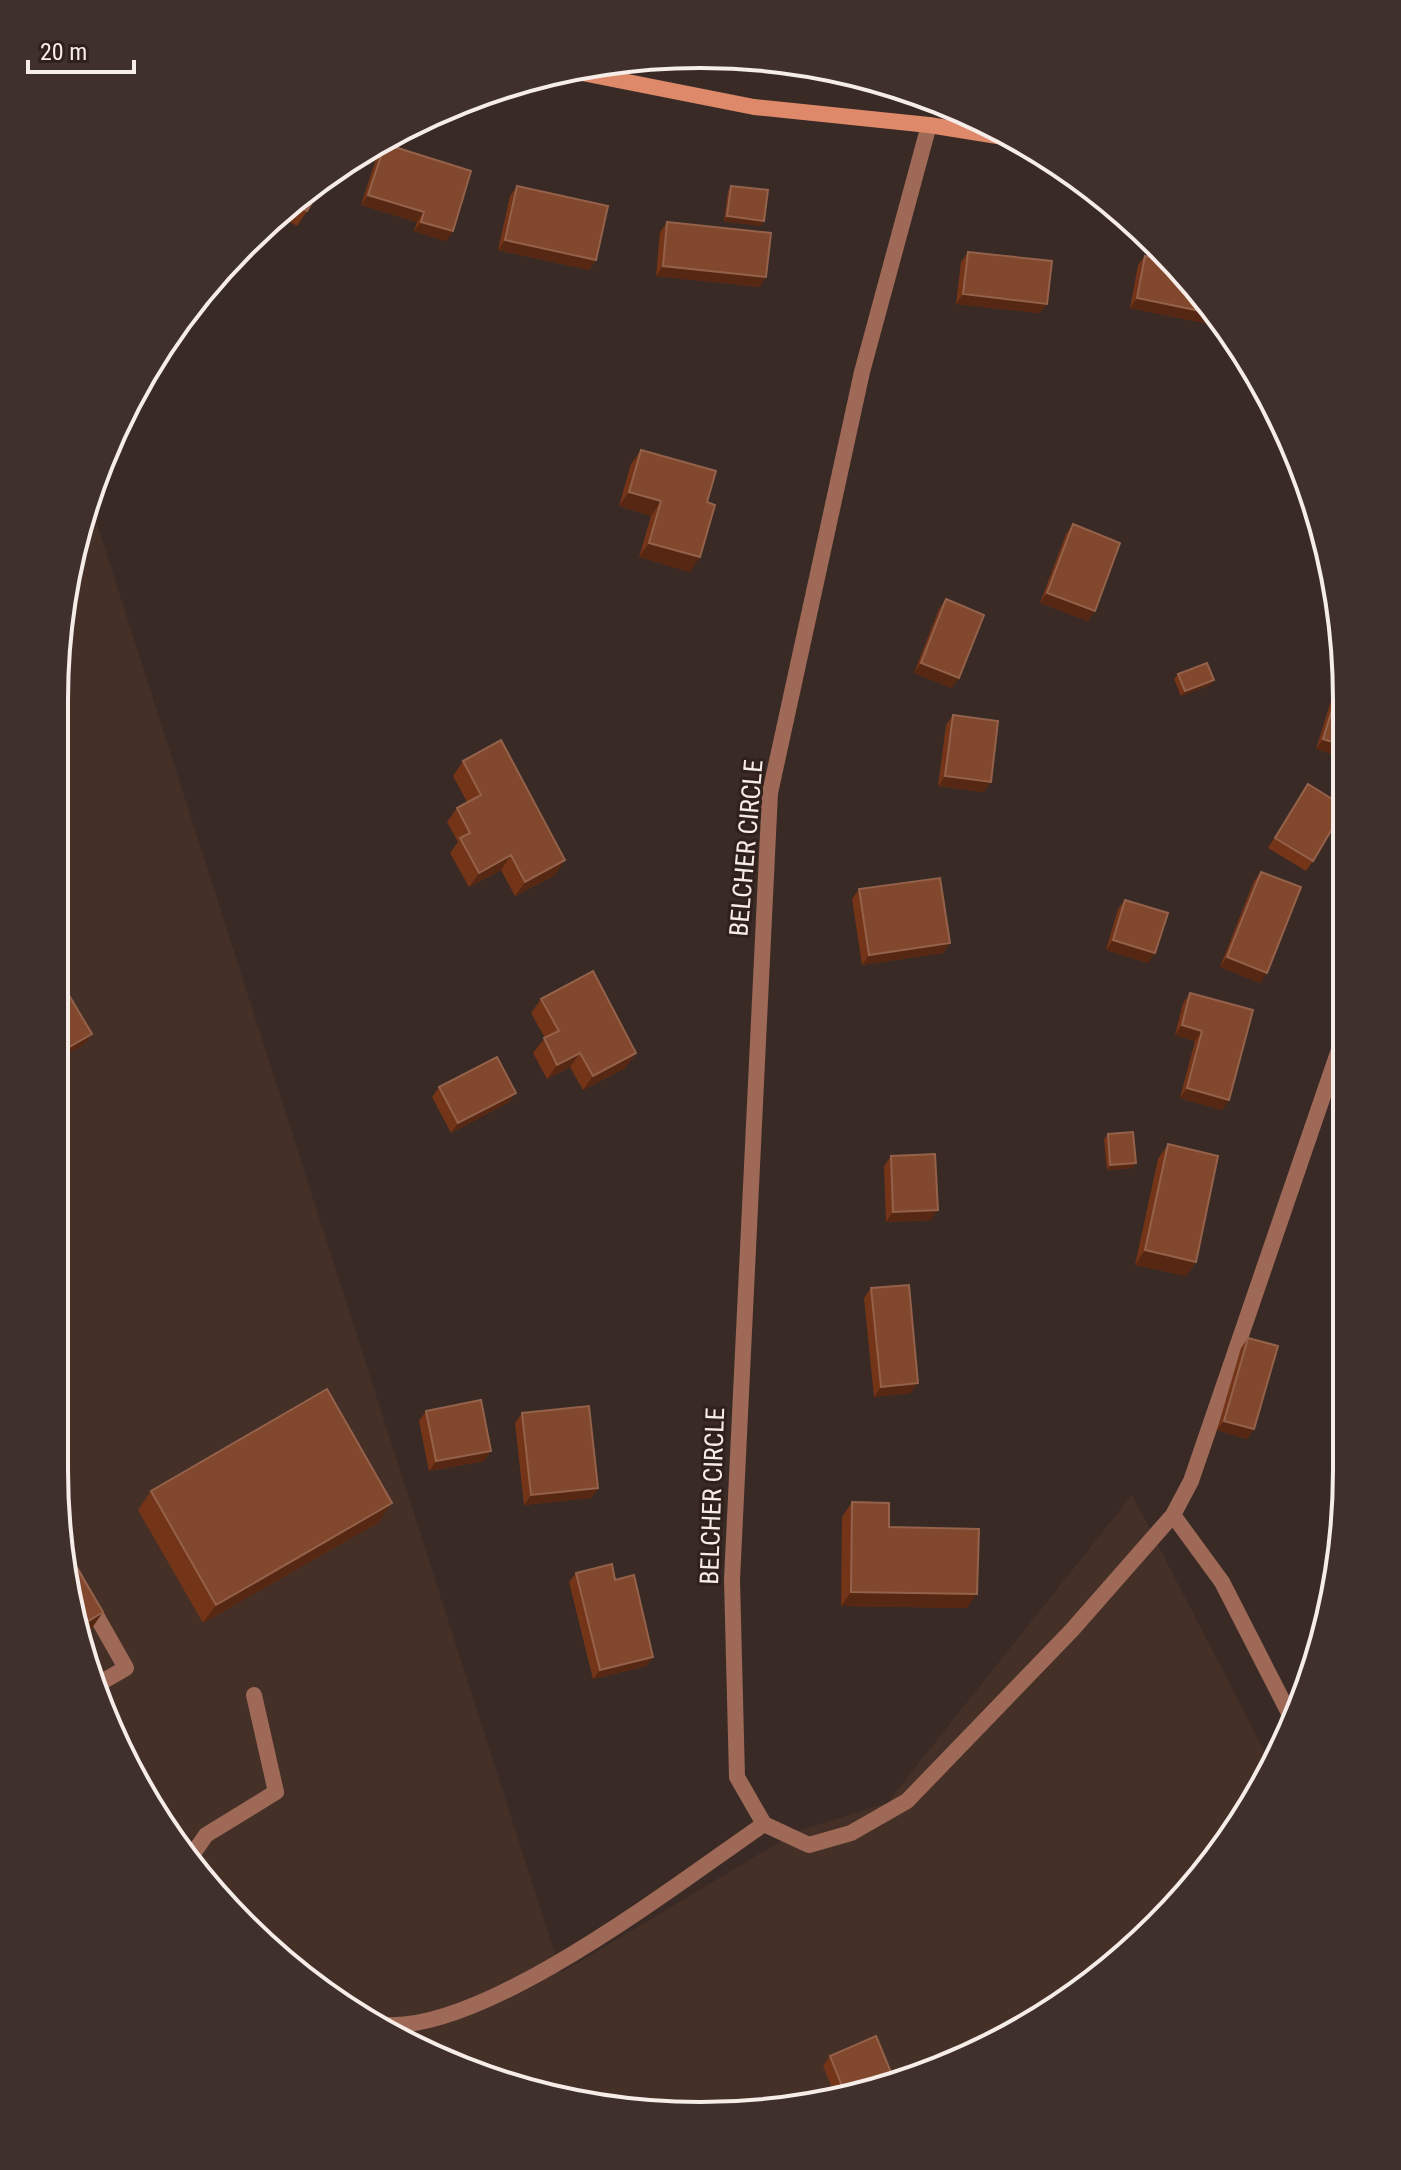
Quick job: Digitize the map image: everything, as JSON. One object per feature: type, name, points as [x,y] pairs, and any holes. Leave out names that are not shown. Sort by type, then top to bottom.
[{"type":"street","points":[[599,76],[754,107],[981,133]]},
{"type":"street","name":"BELCHER CIRCLE","points":[[764,1824],[737,1777],[732,1580],[770,793],[862,372],[929,125]]},
{"type":"street","points":[[396,2023],[474,2008],[599,1937],[764,1824],[809,1845],[851,1833],[907,1801],[1072,1630],[1173,1515],[1191,1481],[1333,1067]]},
{"type":"street","points":[[1173,1515],[1222,1582],[1286,1708]]},
{"type":"street","points":[[79,1584],[126,1668],[105,1680]]},
{"type":"street","points":[[196,1850],[206,1835],[276,1792],[254,1695]]},
{"type":"shaded area","points":[[95,519],[561,1973],[798,1831],[887,1803],[1132,1495],[1266,1753],[1202,1855],[1148,1917],[1086,1971],[1017,2017],[980,2037],[904,2068],[824,2090],[783,2097],[700,2102],[618,2097],[577,2090],[497,2068],[421,2037],[384,2017],[315,1971],[253,1917],[199,1855],[153,1786],[133,1749],[102,1673],[80,1593],[73,1552],[68,1470],[68,700],[73,618]]},
{"type":"building","points":[[395,147],[471,171],[453,231],[421,222],[424,212],[368,195],[381,155]]},
{"type":"building","points":[[517,186],[608,206],[596,260],[505,240]]},
{"type":"building","points":[[731,186],[768,190],[764,221],[727,216]]},
{"type":"building","points":[[667,222],[771,233],[766,277],[663,266]]},
{"type":"building","points":[[968,252],[1052,261],[1047,304],[963,294]]},
{"type":"building","points":[[1145,256],[1152,257],[1198,311],[1137,298]]},
{"type":"building","points":[[641,450],[716,471],[707,502],[715,505],[700,557],[649,543],[661,501],[629,492]]},
{"type":"building","points":[[1073,524],[1120,543],[1095,611],[1047,593]]},
{"type":"building","points":[[946,599],[984,615],[959,678],[921,663]]},
{"type":"building","points":[[1207,663],[1214,680],[1185,691],[1178,674]]},
{"type":"building","points":[[1333,707],[1333,742],[1323,739]]},
{"type":"building","points":[[953,715],[998,721],[991,782],[945,776]]},
{"type":"building","points":[[501,740],[565,860],[525,882],[511,855],[479,873],[460,838],[470,833],[457,808],[481,795],[463,761]]},
{"type":"building","points":[[1308,784],[1333,800],[1333,827],[1313,861],[1275,838]]},
{"type":"building","points":[[1261,872],[1301,887],[1267,973],[1227,957]]},
{"type":"building","points":[[940,878],[950,943],[869,955],[859,889]]},
{"type":"building","points":[[1125,900],[1168,913],[1155,953],[1113,940]]},
{"type":"building","points":[[593,971],[636,1053],[593,1076],[580,1053],[557,1065],[544,1038],[559,1031],[541,999]]},
{"type":"building","points":[[1190,993],[1253,1010],[1229,1100],[1187,1088],[1202,1031],[1182,1025]]},
{"type":"building","points":[[68,994],[92,1034],[68,1048]]},
{"type":"building","points":[[497,1057],[516,1093],[458,1123],[439,1087]]},
{"type":"building","points":[[1133,1132],[1136,1163],[1110,1165],[1108,1134]]},
{"type":"building","points":[[1168,1144],[1218,1156],[1196,1262],[1145,1250]]},
{"type":"building","points":[[935,1154],[938,1210],[893,1212],[891,1156]]},
{"type":"building","points":[[909,1285],[918,1383],[881,1387],[871,1288]]},
{"type":"building","points":[[1248,1338],[1278,1346],[1254,1429],[1224,1421]]},
{"type":"building","points":[[327,1389],[392,1503],[216,1605],[151,1491]]},
{"type":"building","points":[[481,1400],[491,1451],[436,1461],[426,1411]]},
{"type":"building","points":[[589,1406],[598,1488],[531,1495],[522,1413]]},
{"type":"building","points":[[852,1502],[889,1503],[889,1527],[979,1529],[977,1594],[851,1592]]},
{"type":"building","points":[[612,1564],[615,1580],[634,1575],[653,1657],[600,1670],[576,1573]]},
{"type":"building","points":[[75,1565],[103,1612],[87,1622]]},
{"type":"building","points":[[876,2036],[891,2072],[842,2086],[830,2056]]}]
